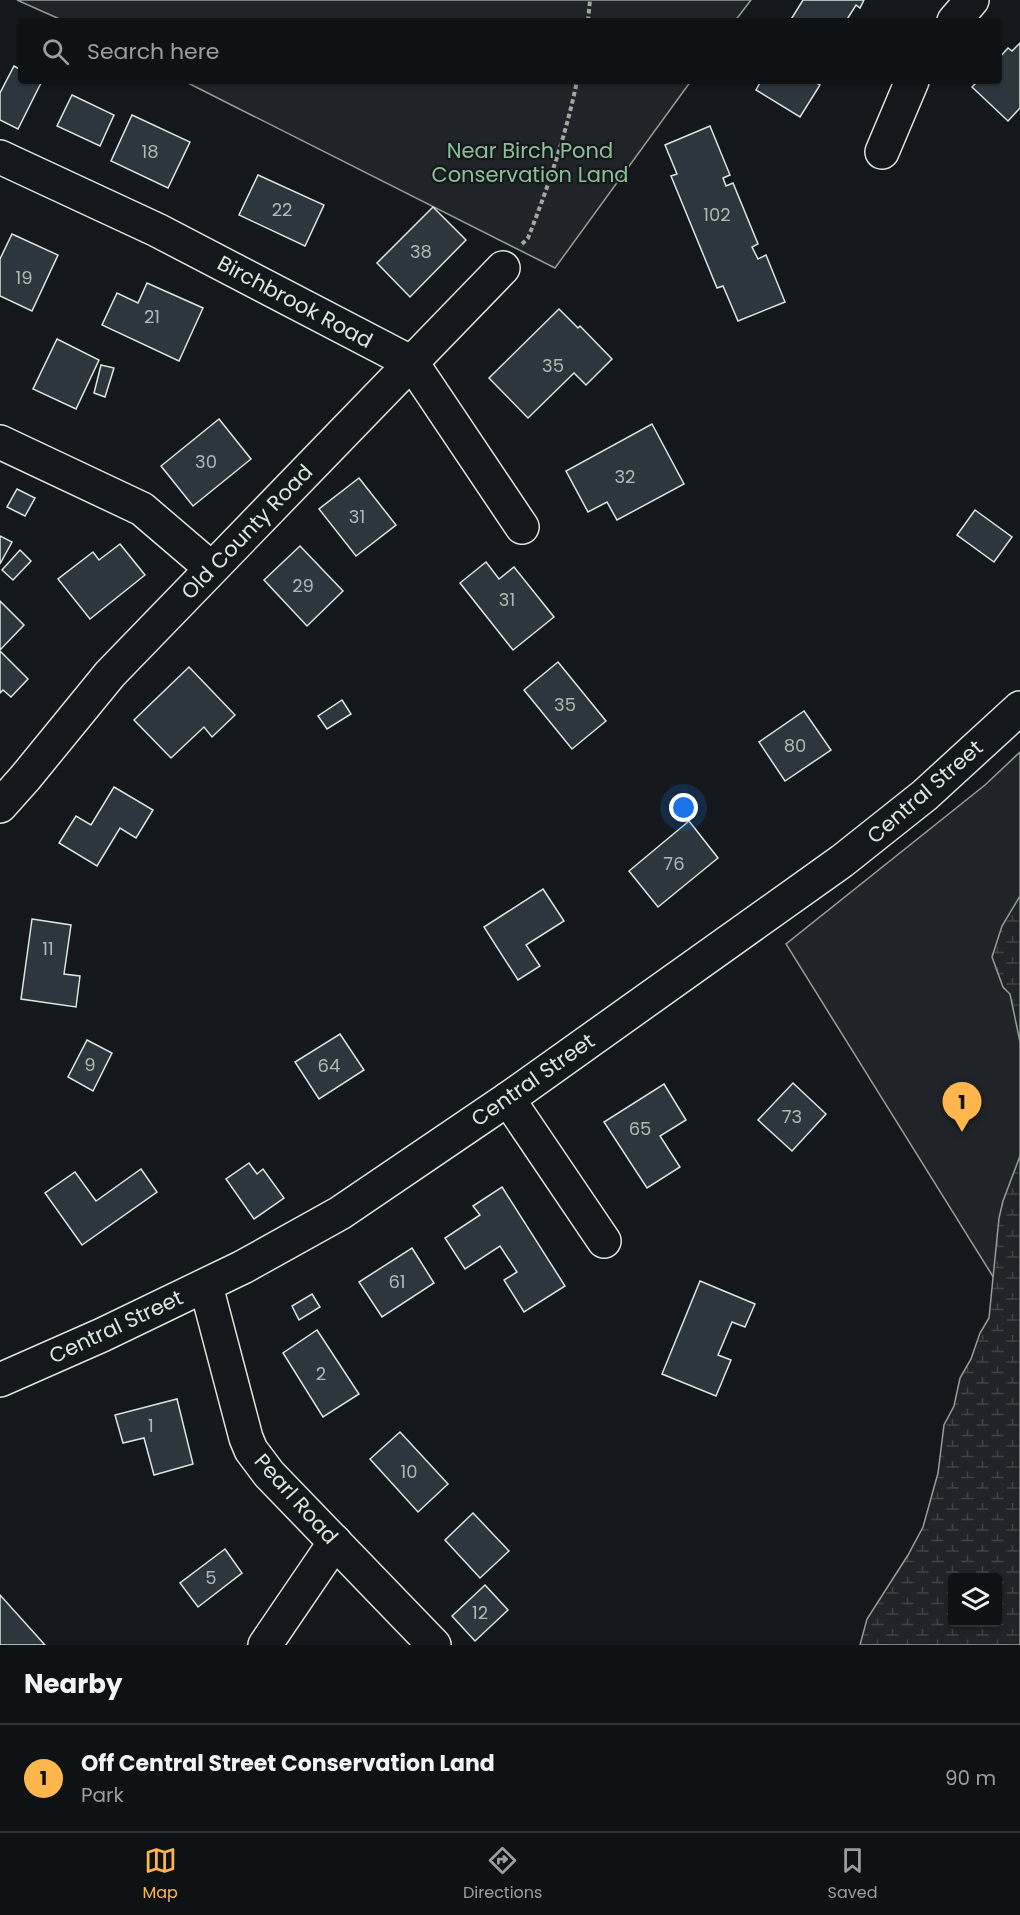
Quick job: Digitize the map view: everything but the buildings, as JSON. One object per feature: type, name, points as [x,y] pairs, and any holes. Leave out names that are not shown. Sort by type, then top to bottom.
[{"type":"street","points":[[957,18],[972,0]]},
{"type":"street","points":[[882,152],[911,84]]},
{"type":"street","name":"Birchbrook Road","points":[[0,157],[157,230],[412,363],[522,527]]},
{"type":"street","name":"Old County Road","points":[[0,806],[110,674],[502,268]]},
{"type":"street","points":[[0,442],[142,509],[211,568]]},
{"type":"street","name":"Central Street","points":[[0,1380],[206,1286],[340,1213],[508,1099],[843,861],[925,795],[1020,708]]},
{"type":"street","points":[[508,1099],[604,1241]]},
{"type":"street","name":"Pearl Road","points":[[206,1286],[251,1450],[260,1464],[434,1645]]},
{"type":"street","points":[[265,1645],[335,1542]]},
{"type":"path","points":[[588,18],[590,0]]},
{"type":"path","points":[[502,268],[528,238],[540,209],[548,189],[577,84]]},
{"type":"green space","points":[[17,0],[751,0],[737,18],[57,18]]},
{"type":"green space","name":"Near Birch Pond Conservation Land","points":[[190,84],[689,84],[555,268]]},
{"type":"green space","points":[[1020,752],[1020,1320],[786,944],[985,785]]},
{"type":"green space","points":[[1020,896],[1020,1042],[1010,994],[1003,987],[992,957],[1002,926]]},
{"type":"green space","points":[[1020,1156],[1020,1645],[860,1645],[867,1619],[923,1527],[938,1473],[944,1425],[954,1406],[960,1378],[989,1318],[999,1218]]},
{"type":"place","name":"Off Central Street Conservation Land","points":[[962,1132]]}]
